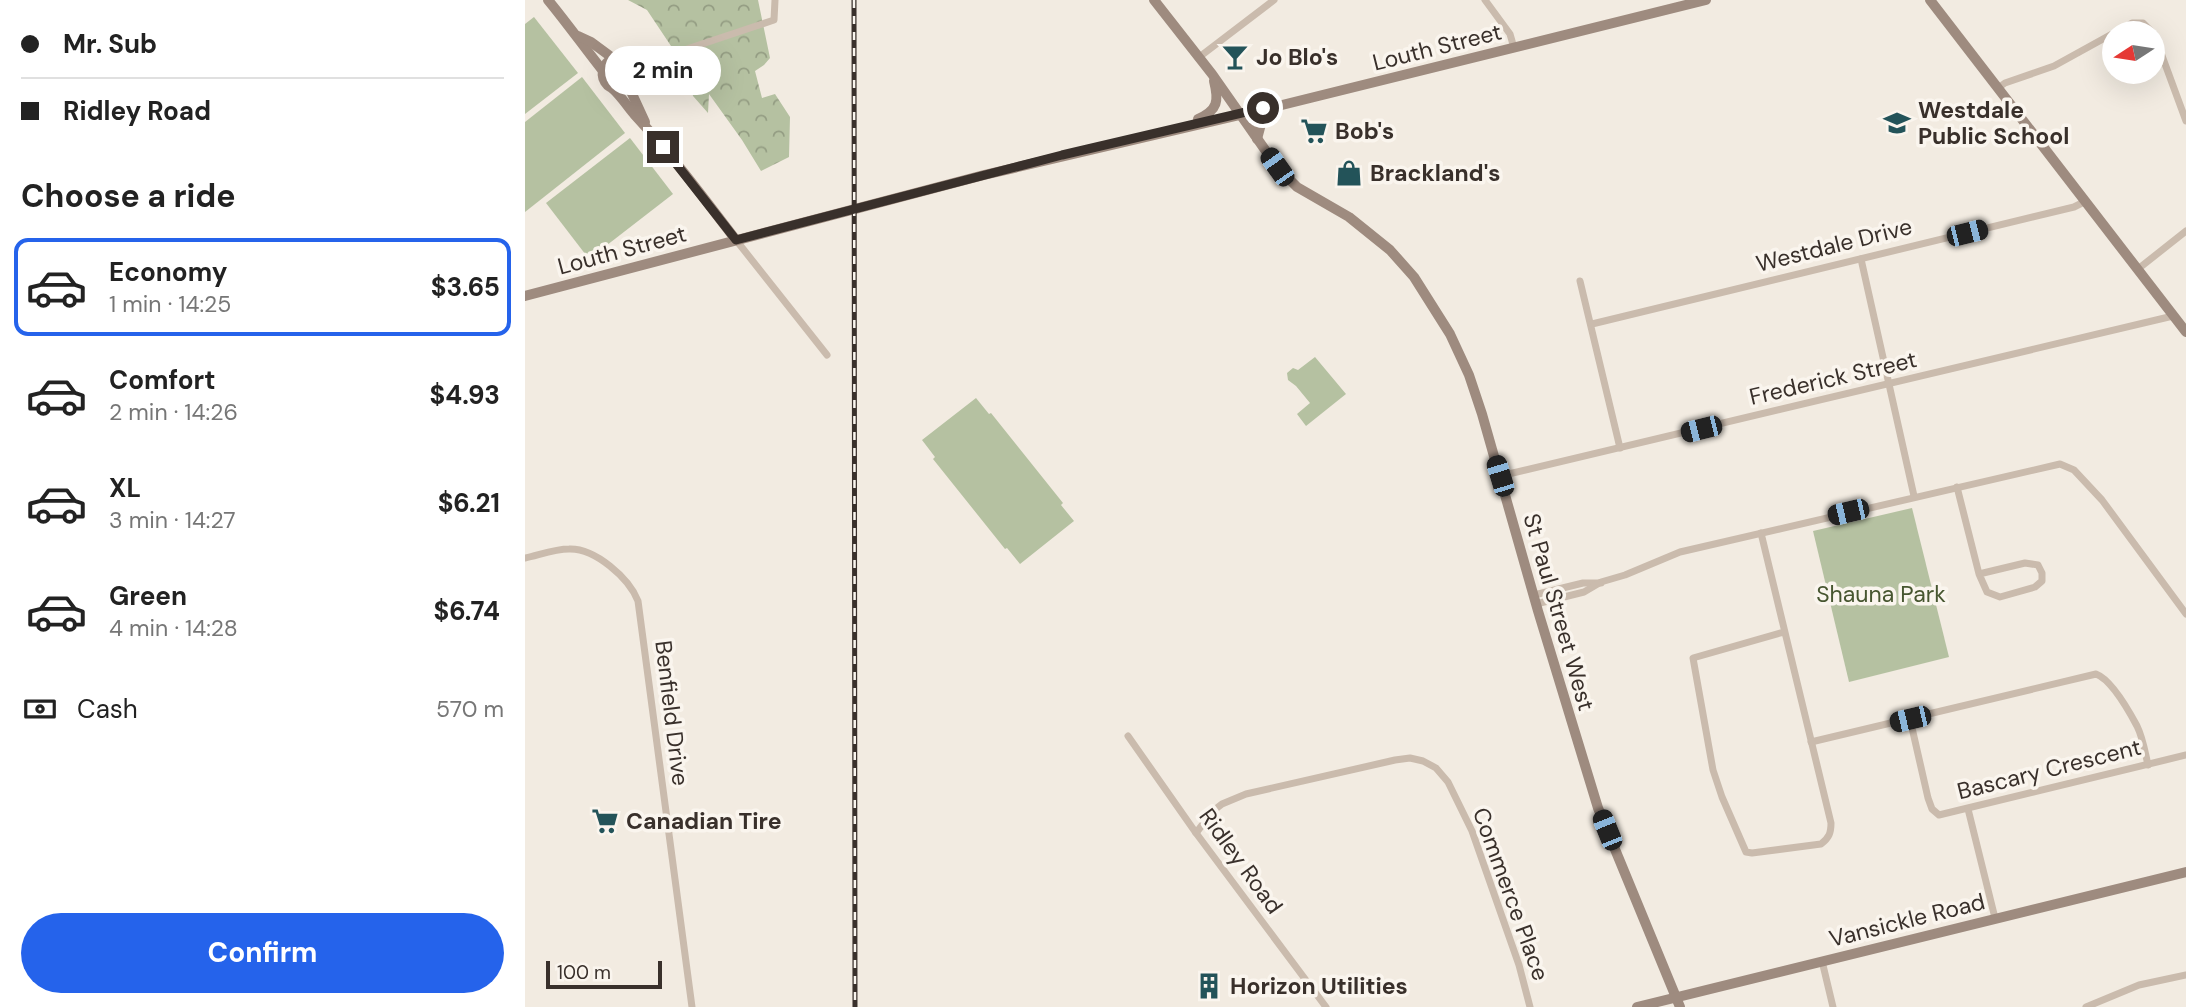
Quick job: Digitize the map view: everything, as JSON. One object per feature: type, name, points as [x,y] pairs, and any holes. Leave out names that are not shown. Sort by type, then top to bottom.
[{"type":"main road","points":[[548,0],[603,71]]},
{"type":"main road","name":"St Paul Street West","points":[[1154,0],[1212,74],[1277,167],[1297,187],[1349,217],[1390,250],[1414,277],[1450,334],[1469,374],[1598,808],[1678,1002]]},
{"type":"main road","name":"Louth Street","points":[[525,296],[997,171],[1278,106],[1706,0]]},
{"type":"main road","points":[[1930,0],[2186,332]]},
{"type":"main road","points":[[578,36],[614,59]]},
{"type":"main road","points":[[647,126],[631,81],[632,67],[620,58],[605,64],[604,80],[647,126],[736,240]]},
{"type":"main road","points":[[1179,128],[1214,109],[1217,93],[1212,74]]},
{"type":"main road","points":[[614,89],[624,88],[631,81]]},
{"type":"main road","points":[[1257,139],[1261,124],[1278,106]]},
{"type":"main road","name":"Vansickle Road","points":[[1637,1007],[1678,1002],[1822,961],[2186,872]]},
{"type":"street","points":[[629,63],[666,56],[774,20],[775,0]]},
{"type":"street","points":[[1198,58],[1274,0]]},
{"type":"street","points":[[1485,0],[1510,34],[1514,48]]},
{"type":"street","points":[[1998,88],[2054,66],[2131,23],[2143,23],[2154,34],[2186,121]]},
{"type":"street","points":[[631,81],[666,56]]},
{"type":"street","name":"Westdale Drive","points":[[1592,324],[2074,207],[2084,202]]},
{"type":"street","points":[[2137,269],[2186,231]]},
{"type":"street","points":[[736,240],[827,355]]},
{"type":"street","points":[[1861,259],[1915,496]]},
{"type":"street","points":[[1580,281],[1620,448]]},
{"type":"street","name":"Frederick Street","points":[[1500,476],[2173,316]]},
{"type":"street","points":[[1535,600],[1584,592],[1668,556],[2060,464],[2074,470],[2102,500],[2186,614]]},
{"type":"street","points":[[1957,487],[1979,573],[1987,592],[2000,597],[2035,587],[2042,581],[2038,565],[2025,563],[1979,573]]},
{"type":"street","points":[[1761,533],[1831,831],[1828,839],[1821,844],[1752,853],[1746,852],[1713,769],[1693,658],[1784,632]]},
{"type":"street","name":"Benfield Drive","points":[[525,558],[569,549],[582,551],[609,564],[634,589],[638,601],[692,1007]]},
{"type":"street","points":[[1811,742],[2096,674],[2110,683],[2138,728],[2148,765]]},
{"type":"street","name":"Bascary Crescent","points":[[1910,719],[1932,809],[1939,815],[2186,755]]},
{"type":"street","name":"Ridley Road","points":[[1128,736],[1196,833],[1326,1007]]},
{"type":"street","name":"Commerce Place","points":[[1196,833],[1213,811],[1222,804],[1246,794],[1395,760],[1411,758],[1432,765],[1448,782],[1472,831],[1519,965],[1530,1007]]},
{"type":"street","points":[[1968,809],[1995,918]]},
{"type":"street","points":[[1822,961],[1833,1007]]},
{"type":"street","points":[[2086,1007],[2139,985],[2186,975]]},
{"type":"green space","points":[[628,0],[758,0],[770,58],[755,71],[762,98],[775,94],[790,117],[789,157],[761,171],[709,94],[708,113],[693,96],[687,70],[647,10]]},
{"type":"green space","points":[[534,17],[578,73],[525,114],[525,24]]},
{"type":"green space","points":[[582,77],[625,133],[525,212],[525,122]]},
{"type":"green space","points":[[630,138],[673,194],[589,259],[546,203]]},
{"type":"green space","points":[[1315,357],[1346,394],[1306,426],[1297,414],[1310,403],[1288,380],[1287,373],[1293,368],[1298,370]]},
{"type":"green space","points":[[976,398],[1063,503],[1061,505],[1074,521],[1020,564],[933,459],[935,457],[922,440]]},
{"type":"green space","name":"Shauna Park","points":[[1912,508],[1949,657],[1849,682],[1813,531]]},
{"type":"railway","points":[[854,0],[855,1007]]},
{"type":"place","name":"Jo Blo's","points":[[1235,57]]},
{"type":"place","name":"Westdale Public School","points":[[1897,123]]},
{"type":"place","name":"Bob's","points":[[1314,131]]},
{"type":"place","name":"Brackland's","points":[[1349,173]]},
{"type":"place","name":"Canadian Tire","points":[[605,821]]},
{"type":"place","name":"Horizon Utilities","points":[[1209,986]]},
{"type":"route","points":[[663,147],[736,240],[1062,155],[1263,108]]}]
